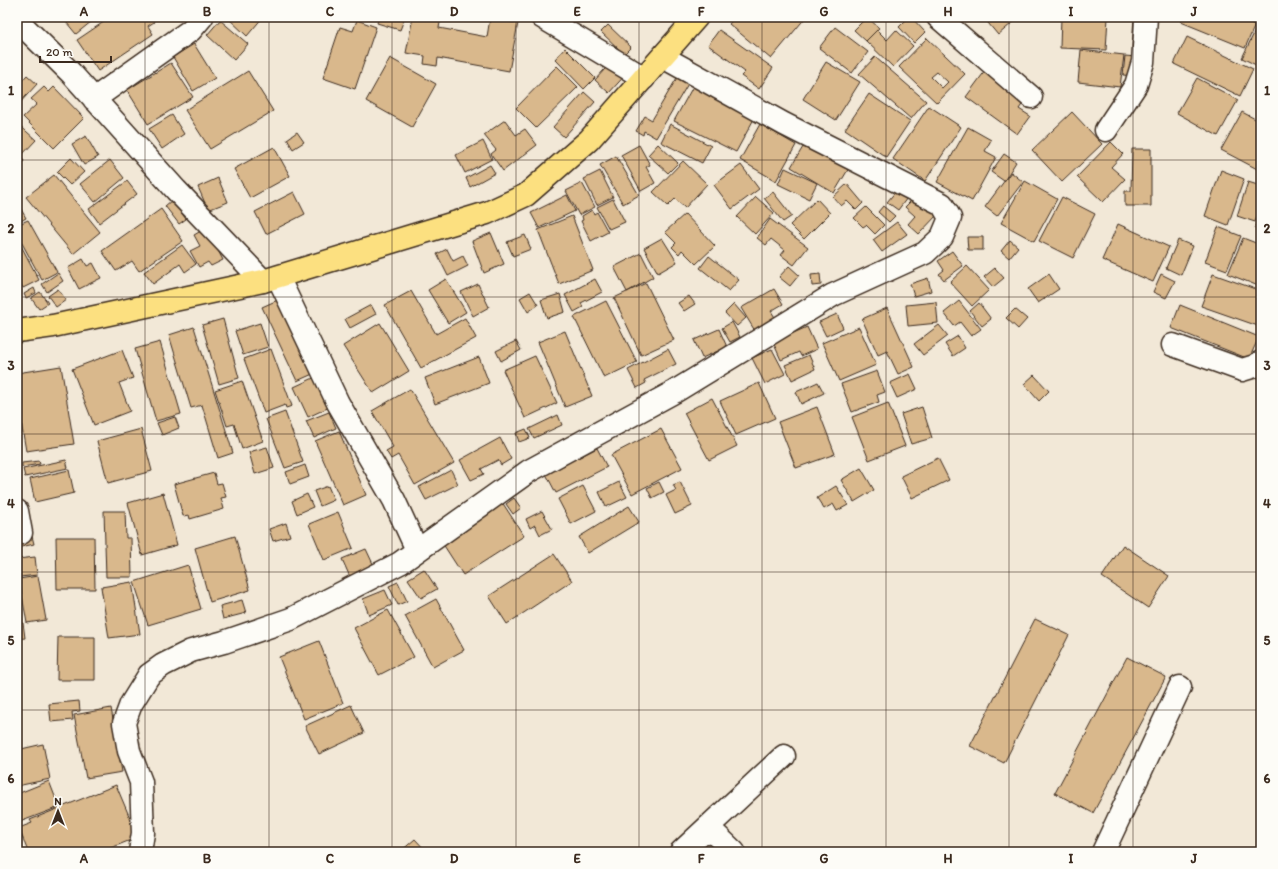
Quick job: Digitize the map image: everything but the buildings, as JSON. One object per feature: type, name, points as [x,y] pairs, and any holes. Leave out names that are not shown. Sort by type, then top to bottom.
[{"type":"main road","points":[[17,331],[53,326],[270,279],[487,213],[526,195],[589,140],[697,17]]},
{"type":"street","points":[[94,99],[191,30],[202,17]]},
{"type":"street","points":[[542,17],[644,78]]},
{"type":"street","points":[[938,17],[1031,97]]},
{"type":"street","points":[[1106,130],[1136,85],[1142,62],[1146,17]]},
{"type":"street","points":[[17,20],[71,73],[176,190],[270,279],[338,403],[394,500],[417,550]]},
{"type":"street","points":[[140,852],[143,833],[140,782],[129,750],[124,723],[131,704],[149,675],[163,665],[191,651],[224,642],[291,619],[400,563],[529,471],[674,392],[833,295],[925,253],[942,237],[950,218],[942,204],[784,124],[663,56]]},
{"type":"street","points":[[1173,345],[1242,370],[1255,366],[1261,362]]},
{"type":"street","points":[[17,511],[21,533]]},
{"type":"street","points":[[1103,852],[1180,687]]},
{"type":"street","points":[[681,852],[784,756]]},
{"type":"street","points":[[708,827],[734,852]]}]
